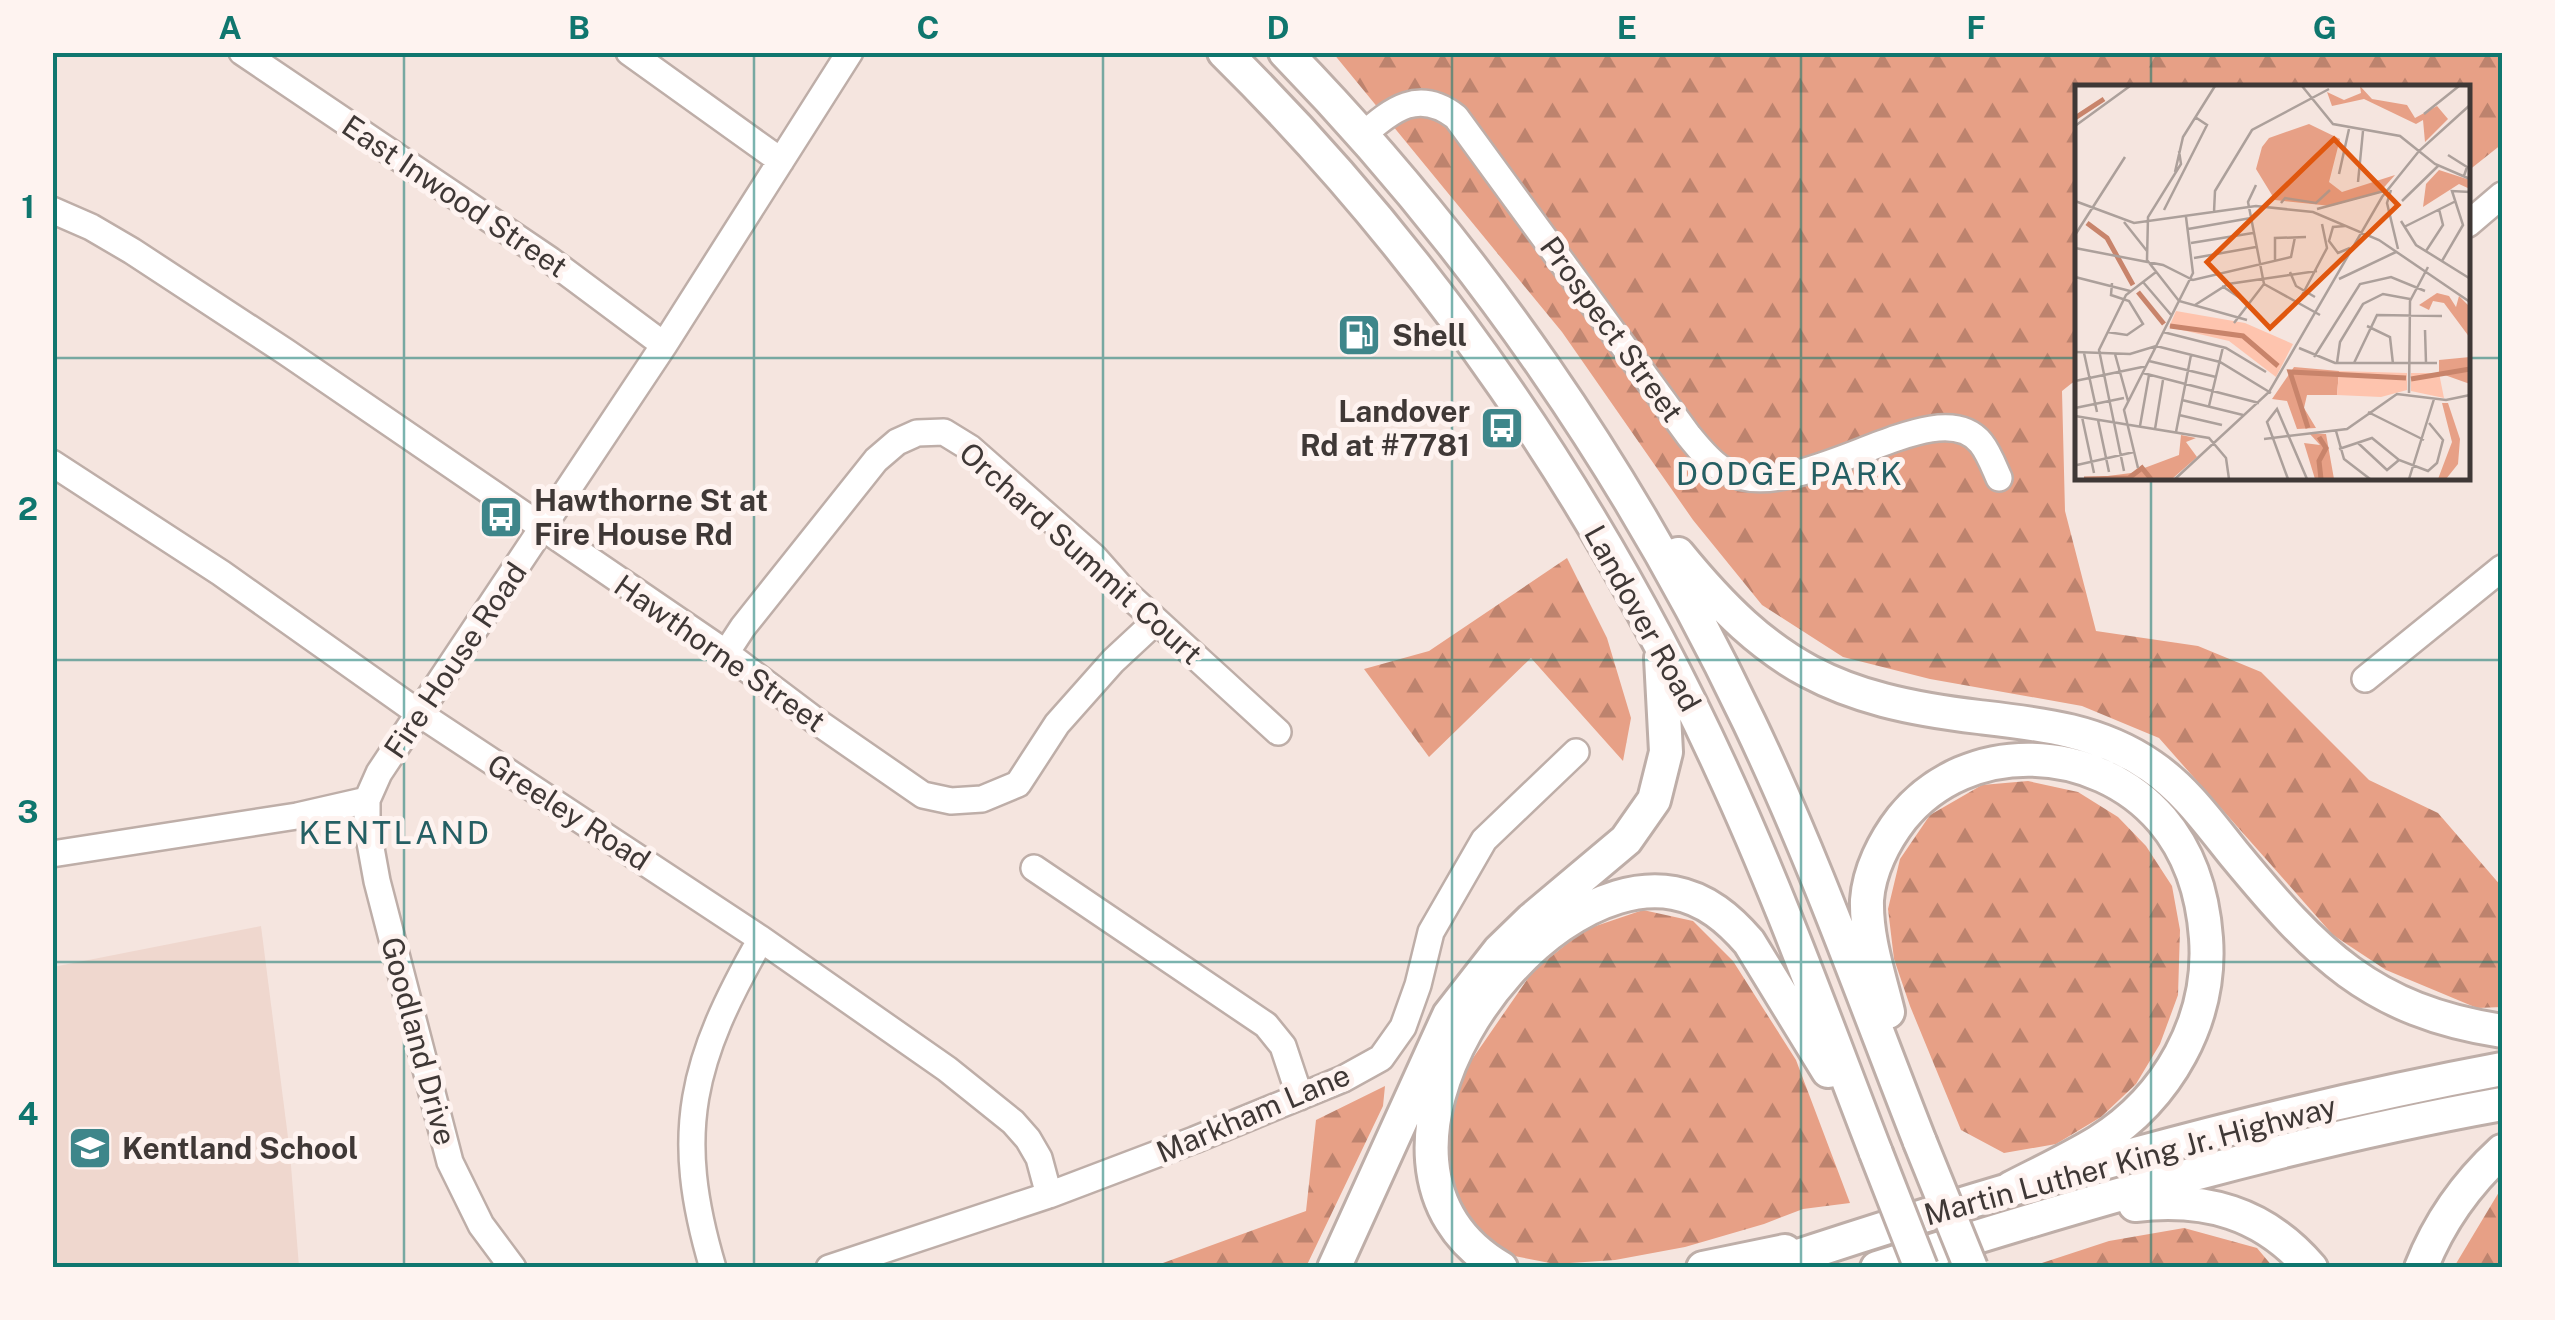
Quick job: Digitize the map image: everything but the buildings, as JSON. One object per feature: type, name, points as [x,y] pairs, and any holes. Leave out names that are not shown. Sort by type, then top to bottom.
[{"type":"main road","name":"Landover Road","points":[[1224,52],[1328,165],[1439,300],[1513,401],[1599,536],[1660,644],[1740,807],[1921,1268]]},
{"type":"main road","name":"Landover Road","points":[[1285,52],[1420,203],[1508,318],[1615,476],[1679,586],[1749,721],[1814,873],[1971,1268]]},
{"type":"main road","points":[[1328,165],[1362,136]]},
{"type":"main road","points":[[1615,476],[1720,603],[1758,640],[1800,669],[1846,690],[1892,704],[2061,728],[2117,746],[2152,766],[2182,792],[2290,921],[2347,973],[2417,1010],[2465,1026],[2502,1032]]},
{"type":"main road","points":[[1334,1268],[1434,1044],[1458,1003],[1515,934],[1626,840],[1654,800],[1666,752],[1660,644]]},
{"type":"main road","points":[[1920,1142],[1870,942],[1868,899],[1880,854],[1895,827],[1918,801],[1946,781],[1978,767],[2034,758],[2069,763],[2104,775],[2136,795],[2162,821],[2192,870],[2206,933],[2203,995],[2183,1051],[2132,1115],[2099,1141],[2011,1188]]},
{"type":"main road","points":[[1501,1268],[1457,1230],[1435,1188],[1430,1138],[1440,1088],[1466,1032],[1505,977],[1557,929],[1592,908],[1624,896],[1640,892],[1676,894],[1708,905],[1736,927],[1775,982],[1876,1153]]},
{"type":"main road","name":"Martin Luther King Jr. Highway","points":[[1762,1268],[2011,1188],[2261,1122],[2502,1068]]},
{"type":"main road","name":"Martin Luther King Jr. Highway","points":[[1877,1268],[2040,1216],[2288,1150],[2502,1104]]},
{"type":"main road","points":[[2421,1268],[2451,1209],[2476,1176],[2502,1151]]},
{"type":"main road","points":[[2040,1216],[2140,1204],[2202,1203],[2259,1226],[2290,1247],[2310,1268]]},
{"type":"main road","points":[[1703,1268],[1853,1238]]},
{"type":"street","name":"East Inwood Street","points":[[242,52],[503,227],[664,346]]},
{"type":"street","points":[[628,52],[781,161]]},
{"type":"street","name":"Fire House Road","points":[[368,800],[379,773],[664,346],[850,52]]},
{"type":"street","name":"Prospect Street","points":[[1362,136],[1393,110],[1414,104],[1435,104],[1456,116],[1689,436],[1723,470],[1740,477],[1780,479],[1890,440],[1938,428],[1970,434],[1981,442],[1999,478]]},
{"type":"street","points":[[2470,222],[2502,194]]},
{"type":"street","name":"Hawthorne Street","points":[[52,210],[91,227],[198,293],[544,528],[923,794],[951,801],[982,799],[1018,784],[1057,724],[1113,660],[1156,621]]},
{"type":"street","name":"Orchard Summit Court","points":[[726,654],[743,626],[876,460],[917,433],[944,432],[970,448],[1094,558],[1156,621],[1278,732]]},
{"type":"street","name":"Greeley Road","points":[[52,463],[221,572],[420,714],[761,939],[947,1069],[1013,1122],[1039,1158],[1049,1194]]},
{"type":"street","points":[[2365,679],[2502,568]]},
{"type":"street","name":"Markham Lane","points":[[829,1268],[1049,1194],[1300,1097],[1381,1058],[1404,1027],[1431,932],[1484,840],[1576,752]]},
{"type":"street","points":[[52,854],[297,816],[368,800]]},
{"type":"street","name":"Goodland Drive","points":[[368,800],[367,826],[377,881],[450,1162],[481,1224],[513,1268]]},
{"type":"street","points":[[1034,868],[1266,1025],[1282,1046],[1300,1097]]},
{"type":"street","points":[[713,1268],[695,1191],[691,1150],[695,1092],[718,1018],[761,939]]},
{"type":"shaded area","points":[[261,926],[290,1153],[299,1267],[53,1267],[53,967]]},
{"type":"green space","points":[[1333,53],[2502,53],[2502,144],[2470,169],[2470,85],[2075,85],[2075,381],[2062,391],[2065,511],[2096,631],[2198,646],[2261,672],[2369,780],[2438,813],[2502,887],[2502,1007],[2477,1008],[2386,970],[2333,935],[2159,738],[2082,706],[1930,679],[1843,657],[1762,605],[1693,520],[1562,332]]},
{"type":"green space","points":[[1567,558],[1607,638],[1631,718],[1623,761],[1531,658],[1429,757],[1364,669],[1429,651]]},
{"type":"green space","points":[[2028,781],[2078,792],[2118,817],[2146,846],[2172,886],[2180,930],[2178,995],[2160,1044],[2136,1084],[2101,1117],[2056,1144],[2004,1153],[1961,1130],[1894,959],[1888,909],[1900,859],[1930,815],[1982,785]]},
{"type":"green space","points":[[1643,910],[1693,921],[1733,961],[1796,1060],[1850,1203],[1803,1209],[1685,1247],[1615,1260],[1555,1264],[1509,1255],[1474,1228],[1453,1192],[1447,1160],[1450,1112],[1464,1071],[1533,971],[1584,930]]},
{"type":"green space","points":[[1385,1086],[1383,1106],[1306,1267],[1152,1267],[1306,1211],[1316,1120]]},
{"type":"green space","points":[[2502,1187],[2502,1267],[2454,1267]]},
{"type":"green space","points":[[2184,1228],[2257,1248],[2273,1267],[2030,1267],[2109,1241]]},
{"type":"place","name":"Shell","points":[[1359,335]]},
{"type":"place","name":"Landover Rd at #7781","points":[[1502,428]]},
{"type":"place","name":"Hawthorne St at Fire House Rd","points":[[501,517]]},
{"type":"place","name":"Kentland School","points":[[90,1148]]},
{"type":"district","name":"DODGE PARK","points":[[1790,473]]},
{"type":"district","name":"KENTLAND","points":[[395,832]]}]
